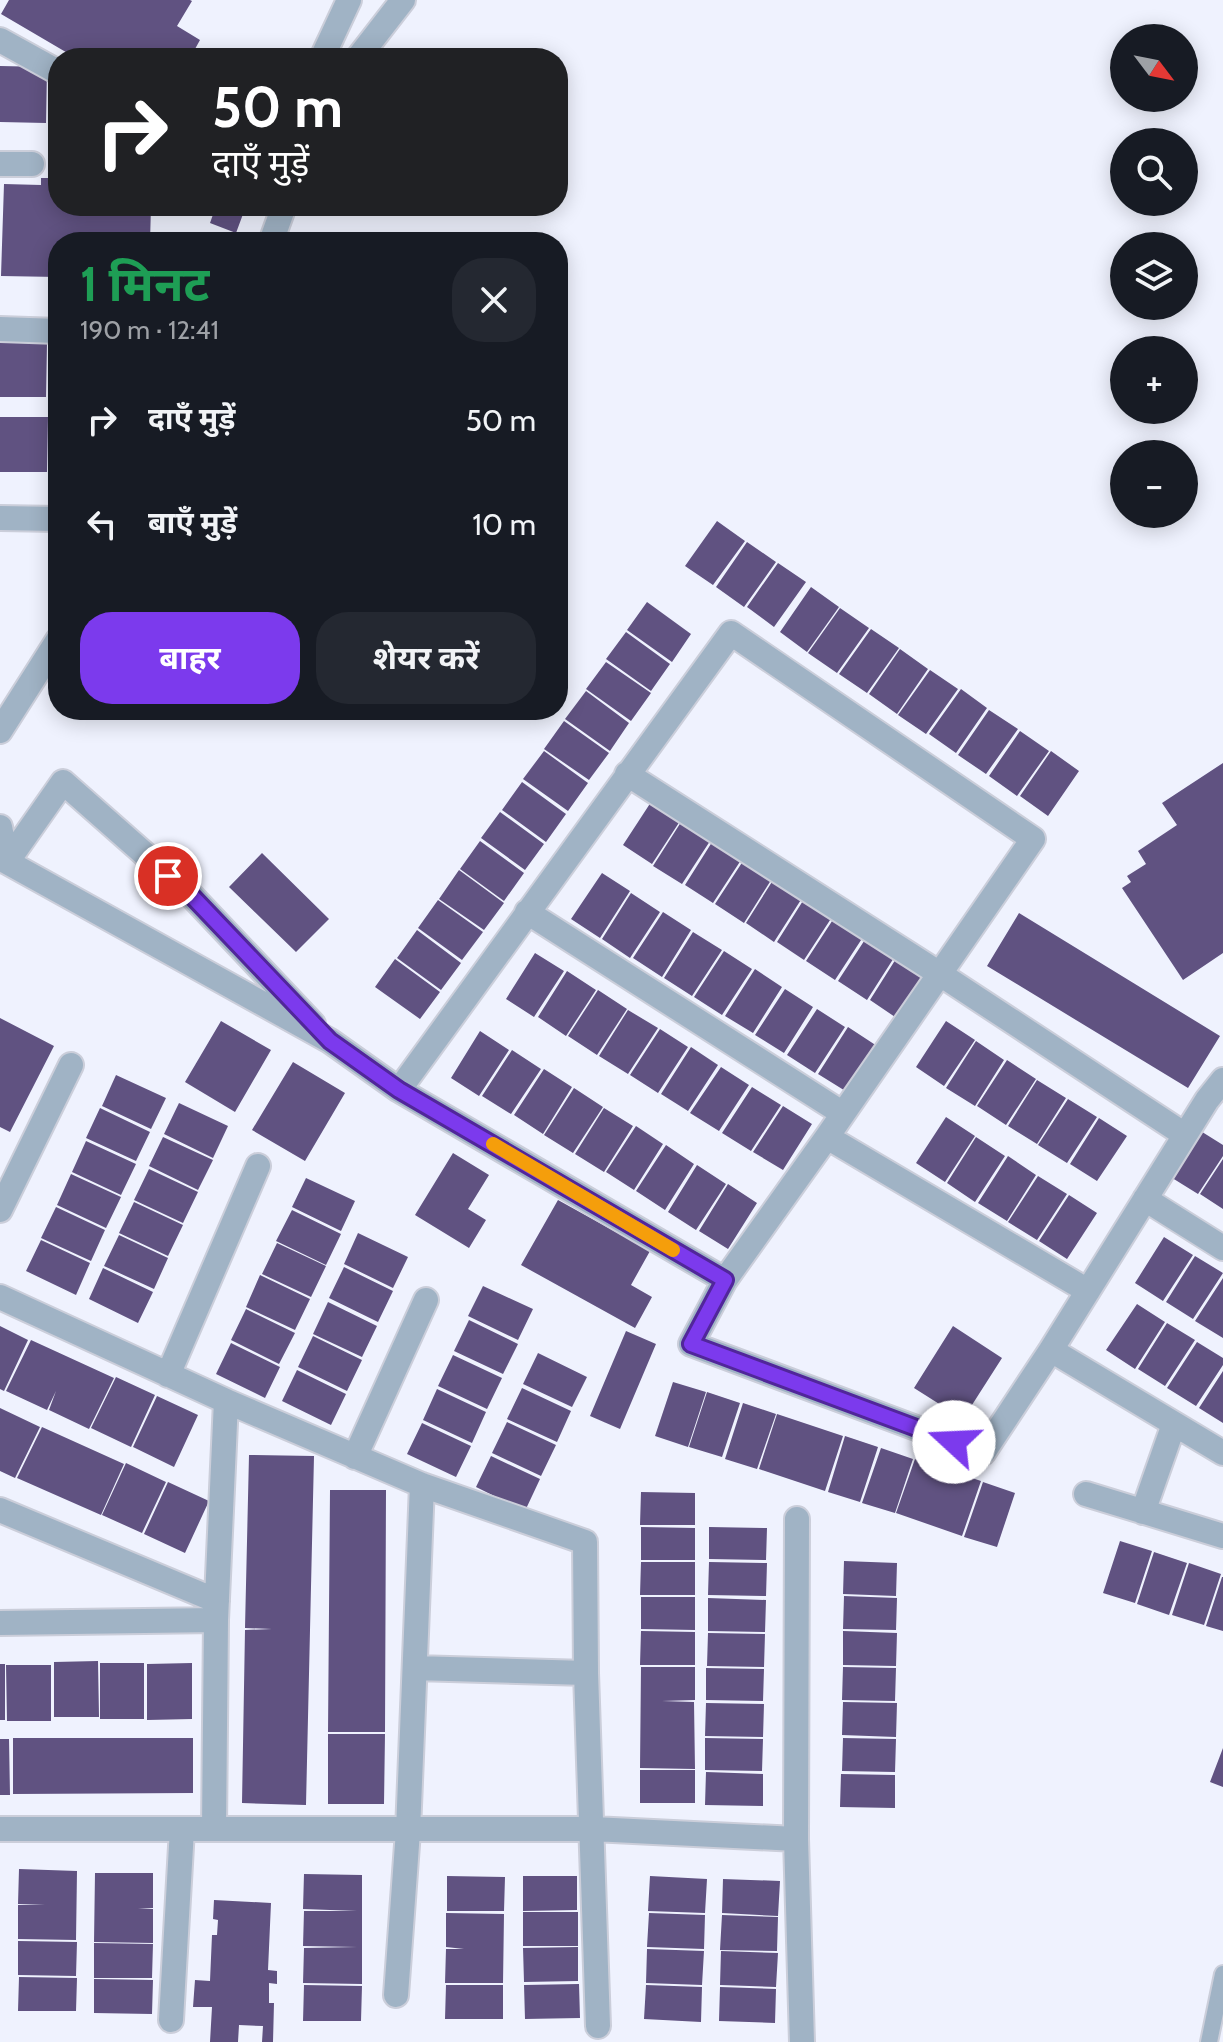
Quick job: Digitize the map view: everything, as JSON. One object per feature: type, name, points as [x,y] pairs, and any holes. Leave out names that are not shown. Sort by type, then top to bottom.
[{"type":"street","points":[[327,48],[349,0]]},
{"type":"street","points":[[366,48],[403,0]]},
{"type":"street","points":[[0,40],[48,66]]},
{"type":"street","points":[[0,164],[32,164]]},
{"type":"street","points":[[0,329],[48,331]]},
{"type":"street","points":[[0,518],[48,519]]},
{"type":"street","points":[[399,1090],[731,633],[1033,839],[725,1280],[691,1344],[983,1453],[1223,1080]]},
{"type":"street","points":[[0,731],[48,656]]},
{"type":"street","points":[[627,774],[1185,1135]]},
{"type":"street","points":[[7,862],[63,782],[190,894],[330,1041]]},
{"type":"street","points":[[0,827],[7,862],[330,1041],[399,1090],[725,1280]]},
{"type":"street","points":[[527,912],[842,1113]]},
{"type":"street","points":[[0,1210],[71,1065]]},
{"type":"street","points":[[827,1137],[1088,1291]]},
{"type":"street","points":[[168,1375],[258,1166]]},
{"type":"street","points":[[1145,1199],[1223,1248]]},
{"type":"street","points":[[0,1297],[355,1457],[422,1485],[585,1542],[586,1673],[598,2026]]},
{"type":"street","points":[[355,1457],[426,1300]]},
{"type":"street","points":[[1051,1350],[1223,1453]]},
{"type":"street","points":[[214,1829],[217,1610],[226,1401]]},
{"type":"street","points":[[1143,1512],[1174,1424]]},
{"type":"street","points":[[396,1995],[408,1831],[422,1485]]},
{"type":"street","points":[[1086,1494],[1223,1536]]},
{"type":"street","points":[[0,1510],[217,1610]]},
{"type":"street","points":[[797,1519],[796,1839],[802,2042]]},
{"type":"street","points":[[0,1623],[217,1610]]},
{"type":"street","points":[[415,1668],[586,1673]]},
{"type":"street","points":[[0,1829],[593,1829],[796,1839]]},
{"type":"street","points":[[171,2020],[182,1829]]},
{"type":"lane","points":[[1209,2042],[1223,1974]]},
{"type":"building","points":[[9,0],[190,0],[177,26],[200,40],[196,48],[59,48],[1,14]]},
{"type":"building","points":[[0,66],[47,67],[46,123],[0,122]]},
{"type":"building","points":[[41,178],[48,178],[48,216],[151,216],[150,232],[48,232],[48,277],[1,276],[4,184],[41,185]]},
{"type":"building","points":[[212,216],[242,216],[236,232],[210,223]]},
{"type":"building","points":[[0,342],[47,343],[46,397],[0,397]]},
{"type":"building","points":[[0,417],[48,417],[47,472],[0,472]]},
{"type":"building","points":[[717,521],[745,541],[713,585],[685,566]]},
{"type":"building","points":[[747,542],[776,562],[744,607],[716,587]]},
{"type":"building","points":[[778,563],[806,582],[774,627],[747,607]]},
{"type":"building","points":[[811,587],[839,607],[807,652],[780,632]]},
{"type":"building","points":[[647,602],[691,634],[672,662],[627,630]]},
{"type":"building","points":[[840,608],[869,628],[837,673],[808,653]]},
{"type":"building","points":[[871,629],[899,648],[867,693],[839,674]]},
{"type":"building","points":[[626,632],[670,664],[651,691],[606,659]]},
{"type":"building","points":[[900,649],[928,669],[897,714],[869,694]]},
{"type":"building","points":[[606,662],[651,693],[631,721],[586,689]]},
{"type":"building","points":[[930,670],[958,689],[926,734],[898,715]]},
{"type":"building","points":[[961,689],[987,708],[956,753],[929,734]]},
{"type":"building","points":[[586,691],[629,723],[610,751],[566,720]]},
{"type":"building","points":[[989,710],[1018,729],[986,774],[958,755]]},
{"type":"building","points":[[564,721],[609,753],[589,780],[544,749]]},
{"type":"building","points":[[1020,731],[1049,751],[1017,796],[989,776]]},
{"type":"building","points":[[544,751],[588,783],[568,811],[523,779]]},
{"type":"building","points":[[1051,751],[1079,771],[1048,816],[1020,796]]},
{"type":"building","points":[[1223,763],[1223,953],[1183,980],[1122,888],[1131,882],[1127,876],[1146,864],[1138,851],[1177,825],[1162,803]]},
{"type":"building","points":[[522,782],[566,814],[546,842],[502,810]]},
{"type":"building","points":[[653,799],[682,818],[652,864],[623,845]]},
{"type":"building","points":[[500,812],[544,844],[525,870],[481,838]]},
{"type":"building","points":[[683,819],[712,838],[682,884],[653,866]]},
{"type":"building","points":[[714,839],[743,857],[713,903],[685,885]]},
{"type":"building","points":[[480,841],[524,873],[504,901],[460,869]]},
{"type":"building","points":[[262,853],[329,919],[296,952],[229,887]]},
{"type":"building","points":[[745,858],[773,877],[744,923],[715,904]]},
{"type":"building","points":[[459,870],[504,903],[484,930],[439,899]]},
{"type":"building","points":[[602,873],[630,891],[600,938],[571,919]]},
{"type":"building","points":[[775,877],[804,895],[774,942],[746,923]]},
{"type":"building","points":[[631,893],[660,912],[630,958],[602,939]]},
{"type":"building","points":[[806,896],[834,914],[804,960],[777,942]]},
{"type":"building","points":[[438,900],[483,932],[462,960],[418,928]]},
{"type":"building","points":[[663,912],[691,930],[662,977],[633,958]]},
{"type":"building","points":[[1019,913],[1220,1036],[1188,1088],[987,966]]},
{"type":"building","points":[[836,915],[865,934],[835,980],[806,961]]},
{"type":"building","points":[[417,930],[461,963],[441,990],[397,958]]},
{"type":"building","points":[[693,932],[722,950],[692,996],[664,978]]},
{"type":"building","points":[[868,935],[897,953],[867,1000],[838,981]]},
{"type":"building","points":[[724,951],[752,969],[722,1015],[694,997]]},
{"type":"building","points":[[535,953],[564,971],[534,1017],[506,999]]},
{"type":"building","points":[[899,954],[928,973],[898,1019],[870,1000]]},
{"type":"building","points":[[395,959],[440,992],[420,1019],[375,987]]},
{"type":"building","points":[[755,969],[782,987],[753,1033],[725,1016]]},
{"type":"building","points":[[567,971],[596,990],[566,1036],[538,1017]]},
{"type":"building","points":[[785,989],[813,1007],[784,1053],[755,1035]]},
{"type":"building","points":[[598,990],[627,1009],[597,1055],[568,1036]]},
{"type":"building","points":[[817,1009],[845,1027],[815,1073],[787,1055]]},
{"type":"building","points":[[628,1010],[658,1028],[628,1074],[599,1056]]},
{"type":"building","points":[[0,1018],[54,1046],[10,1132],[0,1127]]},
{"type":"building","points":[[221,1021],[271,1050],[235,1112],[185,1082]]},
{"type":"building","points":[[946,1021],[975,1040],[944,1086],[916,1067]]},
{"type":"building","points":[[848,1027],[877,1046],[847,1092],[818,1074]]},
{"type":"building","points":[[660,1029],[688,1047],[658,1093],[630,1075]]},
{"type":"building","points":[[480,1031],[509,1050],[479,1096],[451,1078]]},
{"type":"building","points":[[976,1041],[1004,1060],[975,1106],[946,1088]]},
{"type":"building","points":[[691,1047],[718,1065],[688,1111],[661,1094]]},
{"type":"building","points":[[512,1050],[541,1069],[511,1114],[482,1096]]},
{"type":"building","points":[[1007,1060],[1036,1079],[1006,1125],[977,1106]]},
{"type":"building","points":[[293,1062],[345,1093],[305,1161],[252,1130]]},
{"type":"building","points":[[721,1067],[749,1085],[719,1131],[690,1113]]},
{"type":"building","points":[[544,1069],[572,1087],[543,1134],[514,1115]]},
{"type":"building","points":[[116,1075],[166,1098],[151,1129],[102,1106]]},
{"type":"building","points":[[1037,1080],[1066,1098],[1037,1144],[1008,1126]]},
{"type":"building","points":[[752,1087],[781,1105],[751,1151],[722,1133]]},
{"type":"building","points":[[574,1088],[603,1107],[573,1153],[544,1135]]},
{"type":"building","points":[[1068,1099],[1097,1117],[1067,1163],[1038,1145]]},
{"type":"building","points":[[179,1103],[228,1126],[213,1158],[164,1134]]},
{"type":"building","points":[[783,1106],[812,1124],[783,1170],[753,1152]]},
{"type":"building","points":[[100,1108],[150,1132],[136,1161],[86,1138]]},
{"type":"building","points":[[604,1108],[633,1126],[604,1172],[575,1154]]},
{"type":"building","points":[[946,1117],[975,1136],[945,1182],[916,1163]]},
{"type":"building","points":[[1099,1118],[1127,1136],[1097,1181],[1070,1164]]},
{"type":"building","points":[[636,1126],[663,1144],[634,1190],[606,1172]]},
{"type":"building","points":[[1199,1130],[1223,1145],[1223,1156],[1198,1194],[1169,1176]]},
{"type":"building","points":[[163,1137],[213,1160],[198,1190],[149,1166]]},
{"type":"building","points":[[976,1137],[1005,1156],[975,1202],[947,1183]]},
{"type":"building","points":[[86,1141],[136,1164],[121,1195],[72,1172]]},
{"type":"building","points":[[666,1145],[694,1164],[665,1210],[636,1191]]},
{"type":"building","points":[[453,1153],[489,1175],[468,1209],[486,1220],[469,1248],[415,1215]]},
{"type":"building","points":[[1008,1156],[1036,1175],[1007,1221],[978,1203]]},
{"type":"building","points":[[1223,1159],[1223,1209],[1200,1194]]},
{"type":"building","points":[[697,1165],[726,1184],[696,1230],[668,1212]]},
{"type":"building","points":[[149,1169],[198,1192],[183,1223],[134,1200]]},
{"type":"building","points":[[71,1174],[121,1197],[106,1228],[57,1205]]},
{"type":"building","points":[[1038,1176],[1067,1194],[1037,1240],[1008,1222]]},
{"type":"building","points":[[306,1178],[355,1201],[341,1231],[292,1207]]},
{"type":"building","points":[[728,1184],[757,1203],[728,1249],[699,1231]]},
{"type":"building","points":[[1069,1195],[1097,1213],[1067,1259],[1039,1241]]},
{"type":"building","points":[[558,1200],[650,1251],[631,1285],[652,1297],[635,1328],[521,1265]]},
{"type":"building","points":[[134,1202],[183,1225],[168,1256],[119,1233]]},
{"type":"building","points":[[56,1207],[105,1230],[91,1261],[41,1238]]},
{"type":"building","points":[[292,1210],[341,1234],[326,1265],[276,1241]]},
{"type":"building","points":[[358,1233],[408,1257],[393,1288],[344,1264]]},
{"type":"building","points":[[119,1235],[168,1258],[154,1289],[104,1266]]},
{"type":"building","points":[[1164,1237],[1193,1255],[1163,1301],[1135,1283]]},
{"type":"building","points":[[41,1240],[90,1263],[76,1295],[26,1271]]},
{"type":"building","points":[[277,1243],[326,1266],[311,1297],[262,1274]]},
{"type":"building","points":[[1195,1256],[1223,1273],[1193,1319],[1166,1302]]},
{"type":"building","points":[[344,1267],[393,1291],[378,1322],[329,1298]]},
{"type":"building","points":[[103,1268],[153,1292],[138,1323],[89,1299]]},
{"type":"building","points":[[260,1275],[310,1299],[295,1330],[246,1307]]},
{"type":"building","points":[[1223,1278],[1223,1338],[1195,1321]]},
{"type":"building","points":[[483,1286],[533,1309],[518,1340],[468,1316]]},
{"type":"building","points":[[328,1302],[377,1326],[362,1357],[313,1334]]},
{"type":"building","points":[[1137,1304],[1165,1322],[1135,1369],[1106,1350]]},
{"type":"building","points":[[246,1309],[295,1333],[279,1364],[231,1340]]},
{"type":"building","points":[[469,1320],[518,1344],[503,1374],[454,1351]]},
{"type":"building","points":[[1167,1323],[1195,1340],[1165,1386],[1138,1369]]},
{"type":"building","points":[[0,1326],[28,1340],[4,1391],[0,1389]]},
{"type":"building","points":[[953,1326],[1002,1358],[963,1419],[914,1388]]},
{"type":"building","points":[[626,1331],[656,1344],[620,1429],[590,1416]]},
{"type":"building","points":[[313,1336],[362,1360],[347,1391],[298,1367]]},
{"type":"building","points":[[31,1340],[114,1378],[89,1429],[49,1410],[56,1391],[47,1410],[6,1391]]},
{"type":"building","points":[[1197,1342],[1223,1358],[1223,1365],[1196,1406],[1167,1388]]},
{"type":"building","points":[[231,1343],[280,1367],[265,1398],[216,1374]]},
{"type":"building","points":[[538,1353],[587,1377],[572,1407],[523,1384]]},
{"type":"building","points":[[453,1355],[502,1378],[487,1409],[438,1386]]},
{"type":"building","points":[[297,1370],[346,1394],[331,1425],[282,1401]]},
{"type":"building","points":[[1223,1371],[1223,1423],[1199,1408]]},
{"type":"building","points":[[116,1377],[155,1395],[131,1447],[91,1428]]},
{"type":"building","points":[[673,1382],[706,1392],[688,1447],[655,1436]]},
{"type":"building","points":[[522,1388],[571,1411],[557,1442],[507,1419]]},
{"type":"building","points":[[437,1389],[486,1412],[472,1443],[423,1420]]},
{"type":"building","points":[[707,1392],[740,1403],[722,1457],[689,1447]]},
{"type":"building","points":[[157,1396],[198,1415],[174,1467],[133,1447]]},
{"type":"building","points":[[743,1403],[776,1414],[757,1469],[725,1459]]},
{"type":"building","points":[[0,1408],[40,1427],[15,1478],[0,1471]]},
{"type":"building","points":[[777,1414],[843,1436],[825,1491],[759,1469]]},
{"type":"building","points":[[507,1422],[556,1445],[541,1476],[492,1453]]},
{"type":"building","points":[[422,1423],[471,1446],[456,1477],[407,1454]]},
{"type":"building","points":[[42,1427],[124,1464],[101,1515],[17,1478]]},
{"type":"building","points":[[845,1436],[878,1447],[860,1502],[828,1492]]},
{"type":"building","points":[[881,1448],[913,1459],[895,1513],[862,1503]]},
{"type":"building","points":[[249,1455],[314,1456],[306,1805],[242,1803],[245,1630],[272,1629],[245,1628]]},
{"type":"building","points":[[491,1456],[540,1479],[525,1511],[476,1487]]},
{"type":"building","points":[[915,1459],[981,1481],[962,1536],[896,1513]]},
{"type":"building","points":[[126,1463],[166,1482],[142,1533],[102,1515]]},
{"type":"building","points":[[168,1482],[209,1501],[185,1553],[144,1534]]},
{"type":"building","points":[[983,1482],[1015,1493],[997,1547],[964,1537]]},
{"type":"building","points":[[330,1490],[386,1490],[385,1732],[328,1732]]},
{"type":"building","points":[[641,1492],[695,1493],[695,1525],[640,1525]]},
{"type":"building","points":[[641,1527],[695,1528],[695,1560],[641,1560]]},
{"type":"building","points":[[709,1527],[767,1528],[766,1560],[709,1559]]},
{"type":"building","points":[[1120,1541],[1152,1551],[1135,1603],[1103,1593]]},
{"type":"building","points":[[1154,1552],[1187,1563],[1169,1615],[1137,1604]]},
{"type":"building","points":[[844,1561],[897,1563],[896,1596],[843,1594]]},
{"type":"building","points":[[641,1562],[695,1562],[695,1595],[640,1595]]},
{"type":"building","points":[[709,1562],[767,1563],[766,1596],[708,1595]]},
{"type":"building","points":[[1189,1563],[1221,1574],[1204,1625],[1172,1615]]},
{"type":"building","points":[[1223,1577],[1223,1631],[1206,1626]]},
{"type":"building","points":[[844,1596],[897,1598],[896,1630],[843,1629]]},
{"type":"building","points":[[641,1597],[695,1597],[695,1630],[641,1629]]},
{"type":"building","points":[[708,1598],[766,1600],[765,1632],[708,1631]]},
{"type":"building","points":[[641,1631],[695,1632],[695,1665],[640,1665]]},
{"type":"building","points":[[843,1631],[897,1633],[896,1666],[843,1665]]},
{"type":"building","points":[[708,1633],[765,1634],[764,1667],[707,1666]]},
{"type":"building","points":[[98,1661],[99,1717],[54,1717],[54,1662]]},
{"type":"building","points":[[100,1663],[144,1663],[144,1719],[100,1719]]},
{"type":"building","points":[[192,1663],[192,1719],[147,1720],[147,1664]]},
{"type":"building","points":[[0,1664],[5,1664],[5,1720],[0,1720]]},
{"type":"building","points":[[6,1665],[51,1665],[51,1721],[7,1721]]},
{"type":"building","points":[[641,1667],[695,1667],[695,1700],[662,1701],[694,1702],[695,1769],[640,1768]]},
{"type":"building","points":[[843,1667],[896,1668],[895,1701],[842,1700]]},
{"type":"building","points":[[706,1668],[764,1669],[763,1701],[706,1700]]},
{"type":"building","points":[[843,1702],[897,1703],[896,1737],[842,1735]]},
{"type":"building","points":[[706,1703],[764,1704],[763,1737],[705,1736]]},
{"type":"building","points":[[328,1734],[385,1734],[384,1804],[328,1804]]},
{"type":"building","points":[[13,1738],[193,1738],[193,1793],[13,1794]]},
{"type":"building","points":[[705,1738],[763,1739],[762,1771],[705,1770]]},
{"type":"building","points":[[843,1738],[896,1739],[895,1772],[842,1771]]},
{"type":"building","points":[[0,1739],[9,1739],[10,1795],[0,1795]]},
{"type":"building","points":[[1223,1748],[1223,1787],[1210,1782]]},
{"type":"building","points":[[640,1770],[695,1770],[695,1803],[640,1803]]},
{"type":"building","points":[[706,1772],[763,1774],[763,1806],[705,1805]]},
{"type":"building","points":[[841,1774],[895,1775],[895,1808],[840,1807]]},
{"type":"building","points":[[19,1869],[77,1871],[76,1940],[18,1939],[18,1905],[45,1905],[18,1904]]},
{"type":"building","points":[[95,1873],[153,1873],[153,1908],[138,1909],[153,1909],[153,1943],[94,1942]]},
{"type":"building","points":[[304,1874],[362,1875],[362,1984],[303,1983],[304,1948],[357,1947],[303,1946],[304,1911],[357,1911],[303,1909]]},
{"type":"building","points":[[447,1876],[505,1877],[504,1911],[447,1911]]},
{"type":"building","points":[[523,1876],[577,1876],[577,1910],[523,1911]]},
{"type":"building","points":[[650,1876],[707,1879],[705,1913],[648,1911]]},
{"type":"building","points":[[723,1879],[780,1881],[778,1916],[722,1913]]},
{"type":"building","points":[[214,1900],[271,1903],[268,1970],[277,1971],[277,1984],[269,1983],[269,2003],[274,2003],[273,2042],[262,2042],[263,2026],[239,2025],[238,2042],[210,2042],[212,2007],[193,2007],[195,1980],[210,1981],[212,1935],[217,1935],[218,1920],[213,1919]]},
{"type":"building","points":[[523,1912],[578,1912],[578,1946],[523,1946]]},
{"type":"building","points":[[446,1913],[504,1914],[503,1983],[445,1983],[446,1949],[464,1949],[446,1947]]},
{"type":"building","points":[[649,1913],[705,1915],[704,1949],[647,1947]]},
{"type":"building","points":[[722,1915],[778,1917],[777,1951],[720,1950]]},
{"type":"building","points":[[18,1941],[77,1942],[76,1976],[18,1975]]},
{"type":"building","points":[[94,1943],[153,1944],[152,1978],[94,1978]]},
{"type":"building","points":[[578,1947],[578,1981],[524,1982],[523,1948]]},
{"type":"building","points":[[647,1949],[704,1951],[702,1985],[646,1983]]},
{"type":"building","points":[[721,1951],[778,1953],[776,1987],[720,1985]]},
{"type":"building","points":[[19,1977],[77,1978],[76,2011],[18,2011]]},
{"type":"building","points":[[94,1979],[153,1980],[152,2014],[94,2013]]},
{"type":"building","points":[[579,1984],[580,2018],[525,2019],[524,1985]]},
{"type":"building","points":[[304,1985],[362,1986],[361,2021],[303,2021]]},
{"type":"building","points":[[446,1985],[503,1985],[503,2019],[445,2019]]},
{"type":"building","points":[[646,1985],[702,1987],[701,2022],[644,2019]]},
{"type":"building","points":[[720,1987],[776,1989],[775,2023],[719,2021]]},
{"type":"slow traffic","points":[[493,1144],[673,1250]]},
{"type":"route","points":[[168,876],[190,894],[330,1041],[399,1090],[725,1280],[691,1344],[954,1442]]}]
